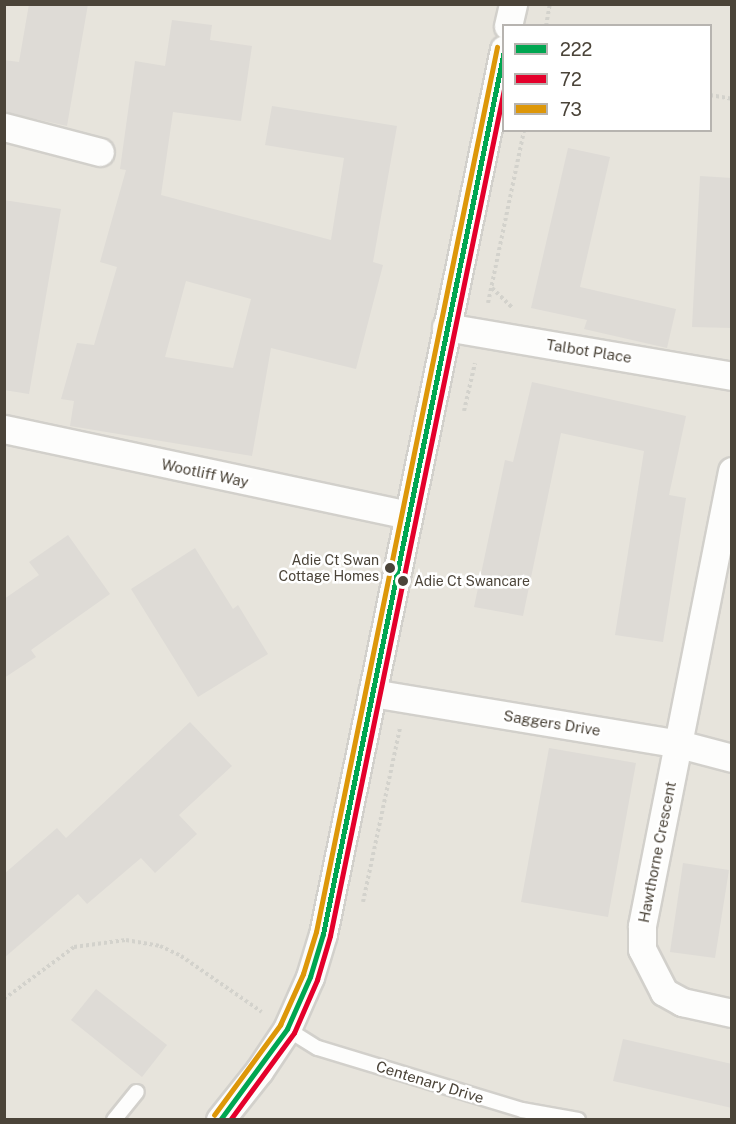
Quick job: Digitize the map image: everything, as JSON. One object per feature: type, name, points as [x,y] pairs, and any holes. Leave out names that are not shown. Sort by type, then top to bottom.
[{"type":"street","points":[[508,24],[513,4]]},
{"type":"street","points":[[219,1119],[259,1071],[287,1029],[310,977],[336,881],[407,515],[502,59]]},
{"type":"street","points":[[4,127],[100,152]]},
{"type":"street","name":"Talbot Place","points":[[446,327],[732,376]]},
{"type":"street","name":"Wootliff Way","points":[[4,429],[407,515]]},
{"type":"street","name":"Hawthorne Crescent","points":[[732,471],[642,926],[642,949],[664,992],[682,1002],[732,1013]]},
{"type":"street","name":"Saggers Drive","points":[[372,693],[679,744],[732,758]]},
{"type":"lane","name":"Centenary Drive","points":[[287,1029],[318,1048],[522,1110],[578,1119]]},
{"type":"lane","points":[[114,1119],[137,1092]]},
{"type":"path","points":[[546,24],[550,4]]},
{"type":"path","points":[[712,95],[732,99]]},
{"type":"path","points":[[461,423],[524,132]]},
{"type":"path","points":[[4,999],[74,947],[126,940],[160,946],[181,956],[287,1029]]},
{"type":"shaded area","points":[[5,5],[731,5],[731,1119],[5,1119]]},
{"type":"building","points":[[29,4],[88,4],[67,126],[4,112],[4,60],[19,62]]},
{"type":"building","points":[[172,20],[212,25],[210,40],[252,46],[241,121],[173,112],[161,195],[331,240],[344,158],[265,145],[272,106],[397,126],[373,262],[383,265],[356,369],[271,348],[252,456],[70,426],[74,401],[61,399],[77,343],[94,345],[117,267],[100,262],[126,170],[120,169],[135,61],[165,66]],"holes":[[[186,281],[251,299],[233,368],[165,357]]]},
{"type":"building","points":[[568,148],[610,157],[580,287],[676,309],[667,348],[584,329],[587,320],[531,308]]},
{"type":"building","points":[[700,176],[732,178],[732,328],[692,327]]},
{"type":"building","points":[[4,200],[61,209],[29,394],[4,390]]},
{"type":"building","points":[[532,382],[686,416],[669,495],[686,498],[663,642],[615,635],[644,451],[561,433],[523,616],[474,607],[505,460],[513,462]]},
{"type":"building","points":[[68,535],[110,594],[31,650],[36,657],[4,678],[4,599],[39,575],[29,562]]},
{"type":"building","points":[[195,548],[233,609],[238,605],[268,654],[198,697],[131,589]]},
{"type":"building","points":[[190,722],[232,766],[179,815],[197,834],[155,873],[141,858],[87,904],[78,894],[4,958],[4,874],[57,828],[66,838]]},
{"type":"building","points":[[549,748],[636,763],[608,917],[521,902]]},
{"type":"building","points":[[683,863],[729,870],[715,958],[670,952]]},
{"type":"building","points":[[96,989],[167,1045],[142,1077],[71,1020]]},
{"type":"building","points":[[623,1039],[732,1064],[732,1108],[613,1081]]},
{"type":"transit line","name":"73","points":[[214,1115],[280,1025],[303,974],[316,932],[497,47]]},
{"type":"transit line","name":"222","points":[[220,1120],[287,1029],[310,977],[323,934],[502,61]]},
{"type":"transit line","name":"72","points":[[230,1120],[294,1033],[317,980],[330,936],[502,99]]},
{"type":"place","name":"Adie Ct Swan Cottage Homes","points":[[390,568]]},
{"type":"place","name":"Adie Ct Swancare","points":[[403,581]]}]
